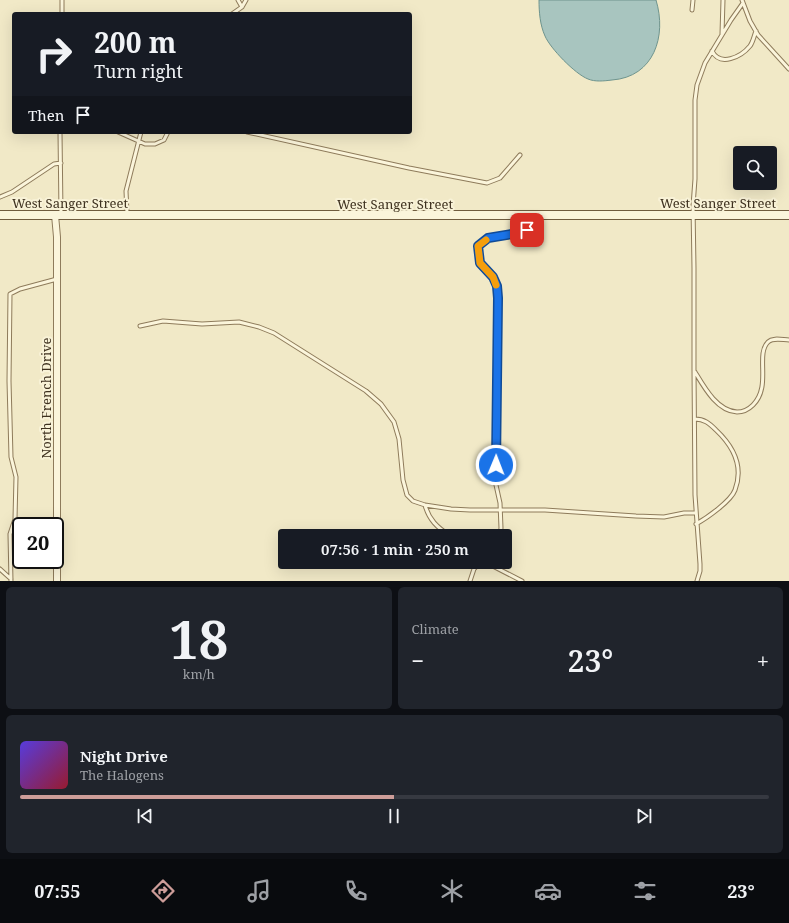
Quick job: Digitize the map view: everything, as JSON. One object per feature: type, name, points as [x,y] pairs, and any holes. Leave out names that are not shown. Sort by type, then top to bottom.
[{"type":"main road","name":"West Sanger Street","points":[[0,215],[789,215]]},
{"type":"street","name":"North French Drive","points":[[57,581],[58,215]]},
{"type":"lane","points":[[62,0],[62,12]]},
{"type":"lane","points":[[238,0],[242,6]]},
{"type":"lane","points":[[234,12],[242,6],[246,0]]},
{"type":"lane","points":[[692,10],[693,0]]},
{"type":"lane","points":[[722,34],[723,0]]},
{"type":"lane","points":[[697,581],[700,571],[700,564],[696,524],[694,370],[693,215],[695,179],[695,100],[697,85],[705,63],[742,2]]},
{"type":"lane","points":[[742,2],[756,31],[789,69]]},
{"type":"lane","points":[[712,51],[715,57],[735,58],[749,47],[756,31]]},
{"type":"lane","points":[[58,215],[61,163],[60,134]]},
{"type":"lane","points":[[123,134],[145,144],[155,144],[164,140],[167,134]]},
{"type":"lane","points":[[127,215],[126,191],[141,134]]},
{"type":"lane","points":[[256,134],[409,168],[487,183],[500,178],[520,154]]},
{"type":"lane","points":[[0,197],[12,192],[54,164],[61,163]]},
{"type":"lane","points":[[501,529],[500,509],[496,485],[498,298],[497,286],[493,277],[480,263],[478,246],[488,238],[527,230],[532,216]]},
{"type":"lane","points":[[11,580],[10,534],[15,520],[16,477],[11,457],[9,381],[10,294],[20,289],[57,279]]},
{"type":"lane","points":[[140,326],[163,322],[202,324],[239,322],[259,327],[274,334],[366,391],[380,404],[394,422],[399,439],[407,495],[413,501],[425,505],[464,510],[544,510],[664,517],[684,513],[696,513]]},
{"type":"lane","points":[[694,370],[717,403],[724,409],[733,412],[740,412],[750,408],[760,395],[763,385],[764,350],[768,342],[774,339],[789,340]]},
{"type":"lane","points":[[695,419],[701,419],[708,423],[725,438],[733,449],[738,465],[738,480],[735,492],[708,518],[696,524]]},
{"type":"lane","points":[[425,505],[428,515],[440,529]]},
{"type":"lane","points":[[0,569],[11,580]]},
{"type":"lane","points":[[470,581],[474,569]]},
{"type":"lane","points":[[499,569],[522,581]]},
{"type":"water","points":[[539,0],[656,0],[660,27],[654,52],[647,63],[638,71],[626,77],[603,81],[588,79],[576,72],[557,54],[548,41],[543,32],[541,23]]},
{"type":"slow traffic","points":[[486,240],[478,246],[480,263],[493,277],[496,285]]},
{"type":"route","points":[[496,465],[498,298],[497,286],[493,277],[480,263],[478,246],[488,238],[527,230]]}]
